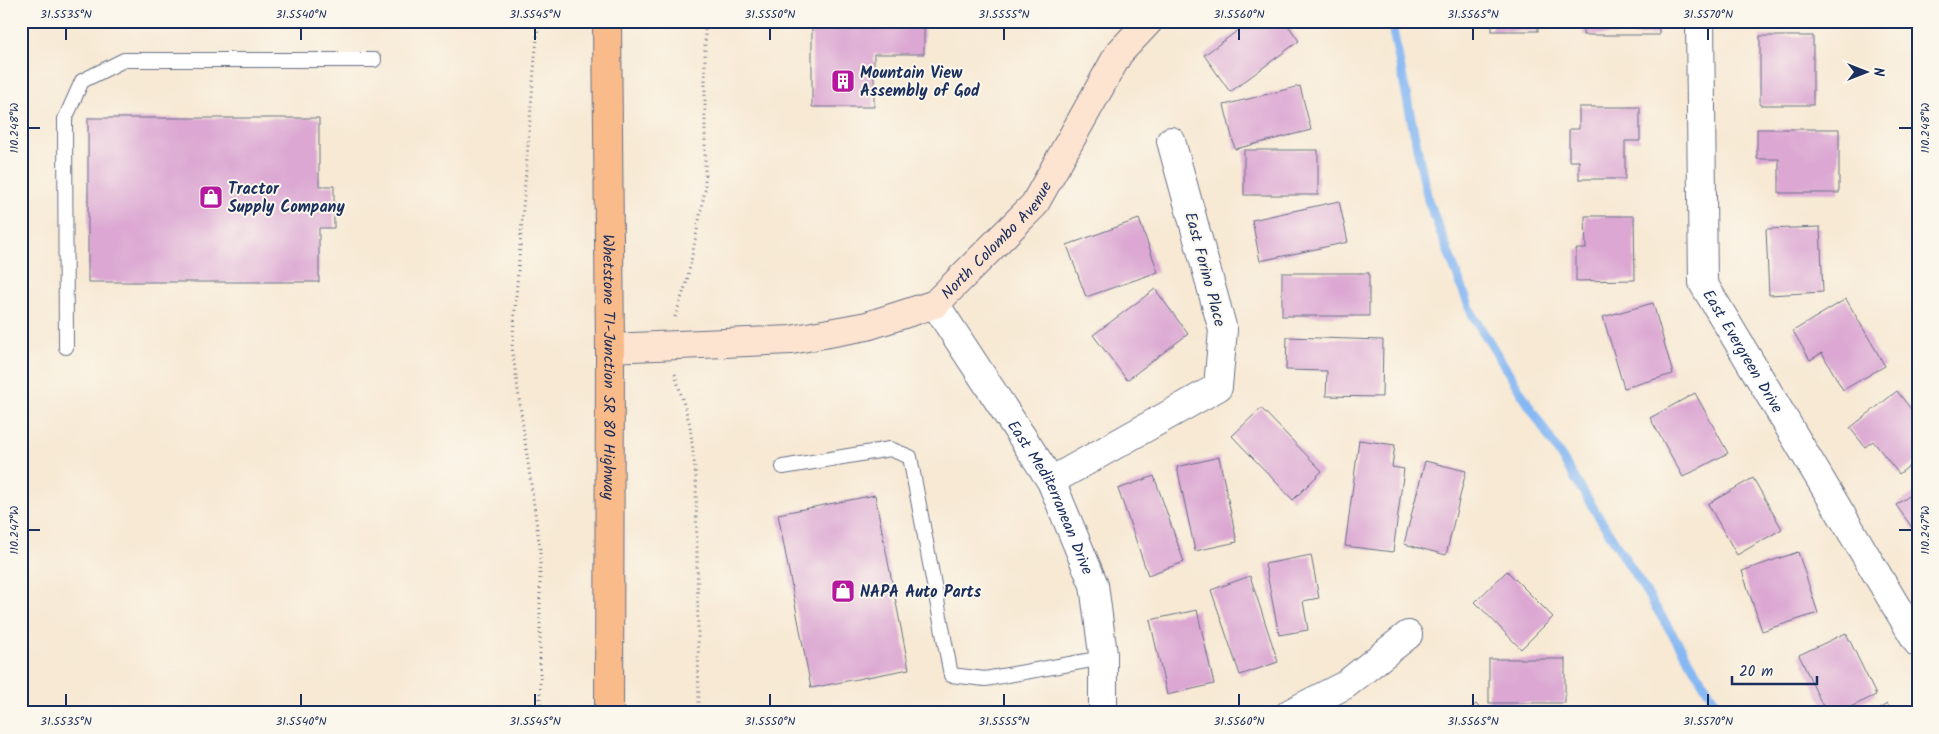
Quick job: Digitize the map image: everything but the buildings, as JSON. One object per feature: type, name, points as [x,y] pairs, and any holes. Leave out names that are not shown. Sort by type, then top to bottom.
[{"type":"highway","name":"Whetstone TI-Junction SR 80 Highway","points":[[607,21],[610,348],[609,713]]},
{"type":"street","name":"North Colombo Avenue","points":[[610,348],[791,340],[867,326],[935,304],[1034,205],[1119,53],[1149,21]]},
{"type":"street","name":"East Evergreen Drive","points":[[1700,21],[1703,283],[1918,643]]},
{"type":"street","name":"East Forino Place","points":[[1051,482],[1218,387],[1223,330],[1171,141]]},
{"type":"street","name":"East Mediterranean Drive","points":[[935,304],[1051,482],[1094,585],[1103,658],[1103,713]]},
{"type":"street","points":[[1290,713],[1345,685],[1408,635]]},
{"type":"lane","points":[[66,346],[65,119],[82,81],[124,60],[374,60]]},
{"type":"lane","points":[[783,467],[890,449],[910,457],[951,675],[985,679],[1103,658]]},
{"type":"path","points":[[540,21],[535,57],[512,347],[540,549],[540,713]]},
{"type":"waterway","points":[[1391,21],[1428,200],[1473,316],[1722,713]]},
{"type":"place","name":"Mountain View Assembly of God","points":[[843,81]]},
{"type":"place","name":"Tractor Supply Company","points":[[211,197]]},
{"type":"place","name":"NAPA Auto Parts","points":[[843,591]]}]
